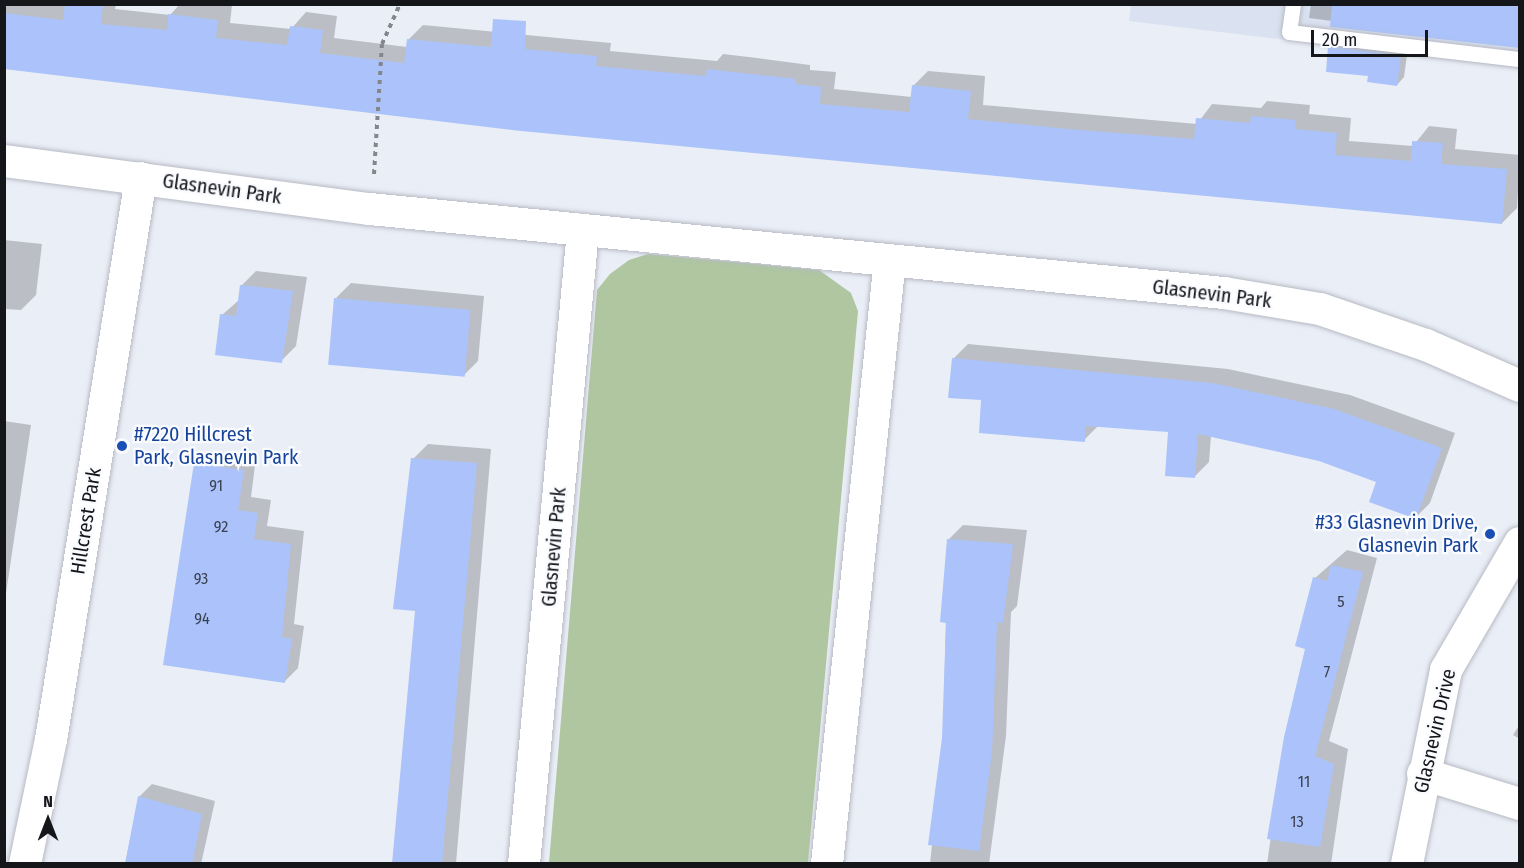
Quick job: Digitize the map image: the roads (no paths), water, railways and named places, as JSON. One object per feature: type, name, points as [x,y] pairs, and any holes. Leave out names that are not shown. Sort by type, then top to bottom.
[{"type":"street","name":"Glasnevin Park","points":[[4,161],[370,209],[1224,293],[1320,309],[1426,345],[1520,386]]},
{"type":"street","name":"Hillcrest Park","points":[[25,864],[51,740],[141,178]]},
{"type":"street","name":"Glasnevin Park","points":[[524,864],[584,230]]},
{"type":"street","points":[[827,864],[890,260]]},
{"type":"street","name":"Glasnevin Drive","points":[[1407,864],[1423,774],[1446,670],[1520,543]]},
{"type":"street","points":[[1423,774],[1520,804]]},
{"type":"lane","points":[[1293,4],[1289,32],[1520,59]]},
{"type":"place","name":"#7220 Hillcrest Park, Glasnevin Park","points":[[122,446]]},
{"type":"place","name":"#33 Glasnevin Drive, Glasnevin Park","points":[[1490,534]]}]
